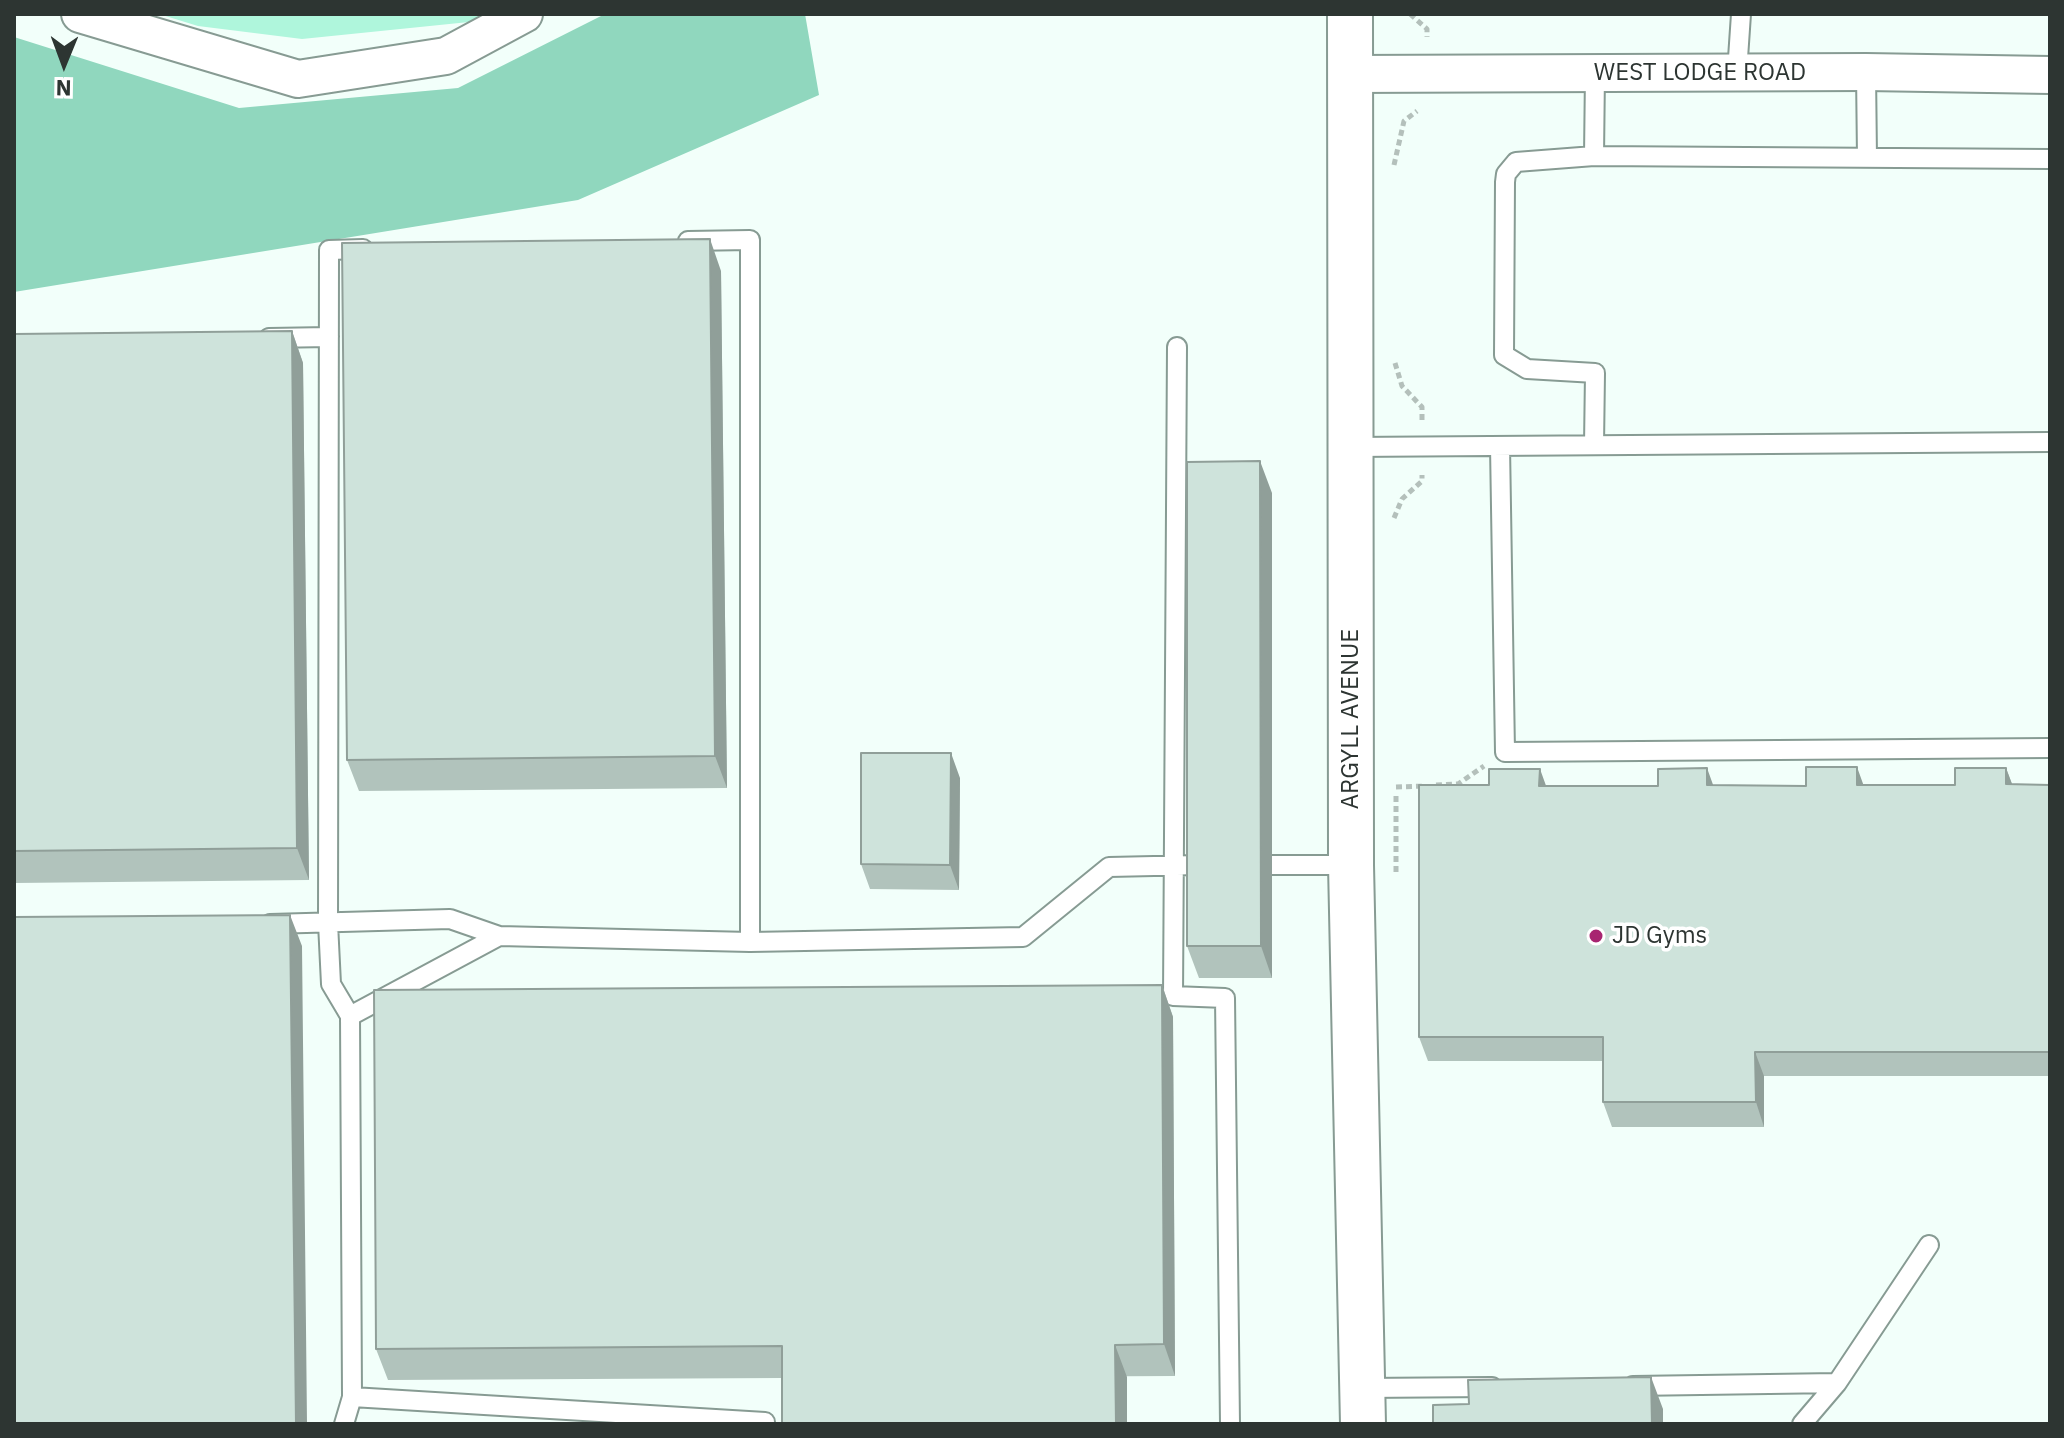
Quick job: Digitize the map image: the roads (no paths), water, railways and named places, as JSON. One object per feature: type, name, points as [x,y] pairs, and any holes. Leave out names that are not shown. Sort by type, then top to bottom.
[{"type":"street","points":[[80,14],[298,79],[446,56],[524,14]]},
{"type":"street","name":"ARGYLL AVENUE","points":[[1350,14],[1351,865],[1363,1406]]},
{"type":"street","name":"WEST LODGE ROAD","points":[[1350,74],[1866,72],[2050,75]]},
{"type":"lane","points":[[1737,73],[1741,14]]},
{"type":"lane","points":[[1866,72],[1867,158]]},
{"type":"lane","points":[[1594,156],[1595,73]]},
{"type":"lane","points":[[1594,445],[1595,373],[1527,369],[1504,355],[1506,174],[1516,162],[1594,156],[2050,159]]},
{"type":"lane","points":[[672,242],[750,240],[750,942]]},
{"type":"lane","points":[[344,1424],[352,1397],[350,1016],[331,984],[328,923],[329,250],[376,249]]},
{"type":"lane","points":[[250,338],[329,337]]},
{"type":"lane","points":[[1177,347],[1173,996],[1225,998],[1230,1424]]},
{"type":"lane","points":[[1351,447],[2050,442]]},
{"type":"lane","points":[[1500,446],[1505,752],[2050,748]]},
{"type":"lane","points":[[250,924],[450,919],[499,936],[750,942],[1023,937],[1109,867],[1199,865]]},
{"type":"lane","points":[[1272,865],[1351,865]]},
{"type":"lane","points":[[350,1016],[499,936]]},
{"type":"lane","points":[[1802,1424],[1837,1383],[1929,1245]]},
{"type":"lane","points":[[1616,1386],[1837,1383]]},
{"type":"lane","points":[[1363,1406],[1506,1387]]},
{"type":"lane","points":[[352,1397],[765,1424]]},
{"type":"place","name":"JD Gyms","points":[[1596,936]]}]
